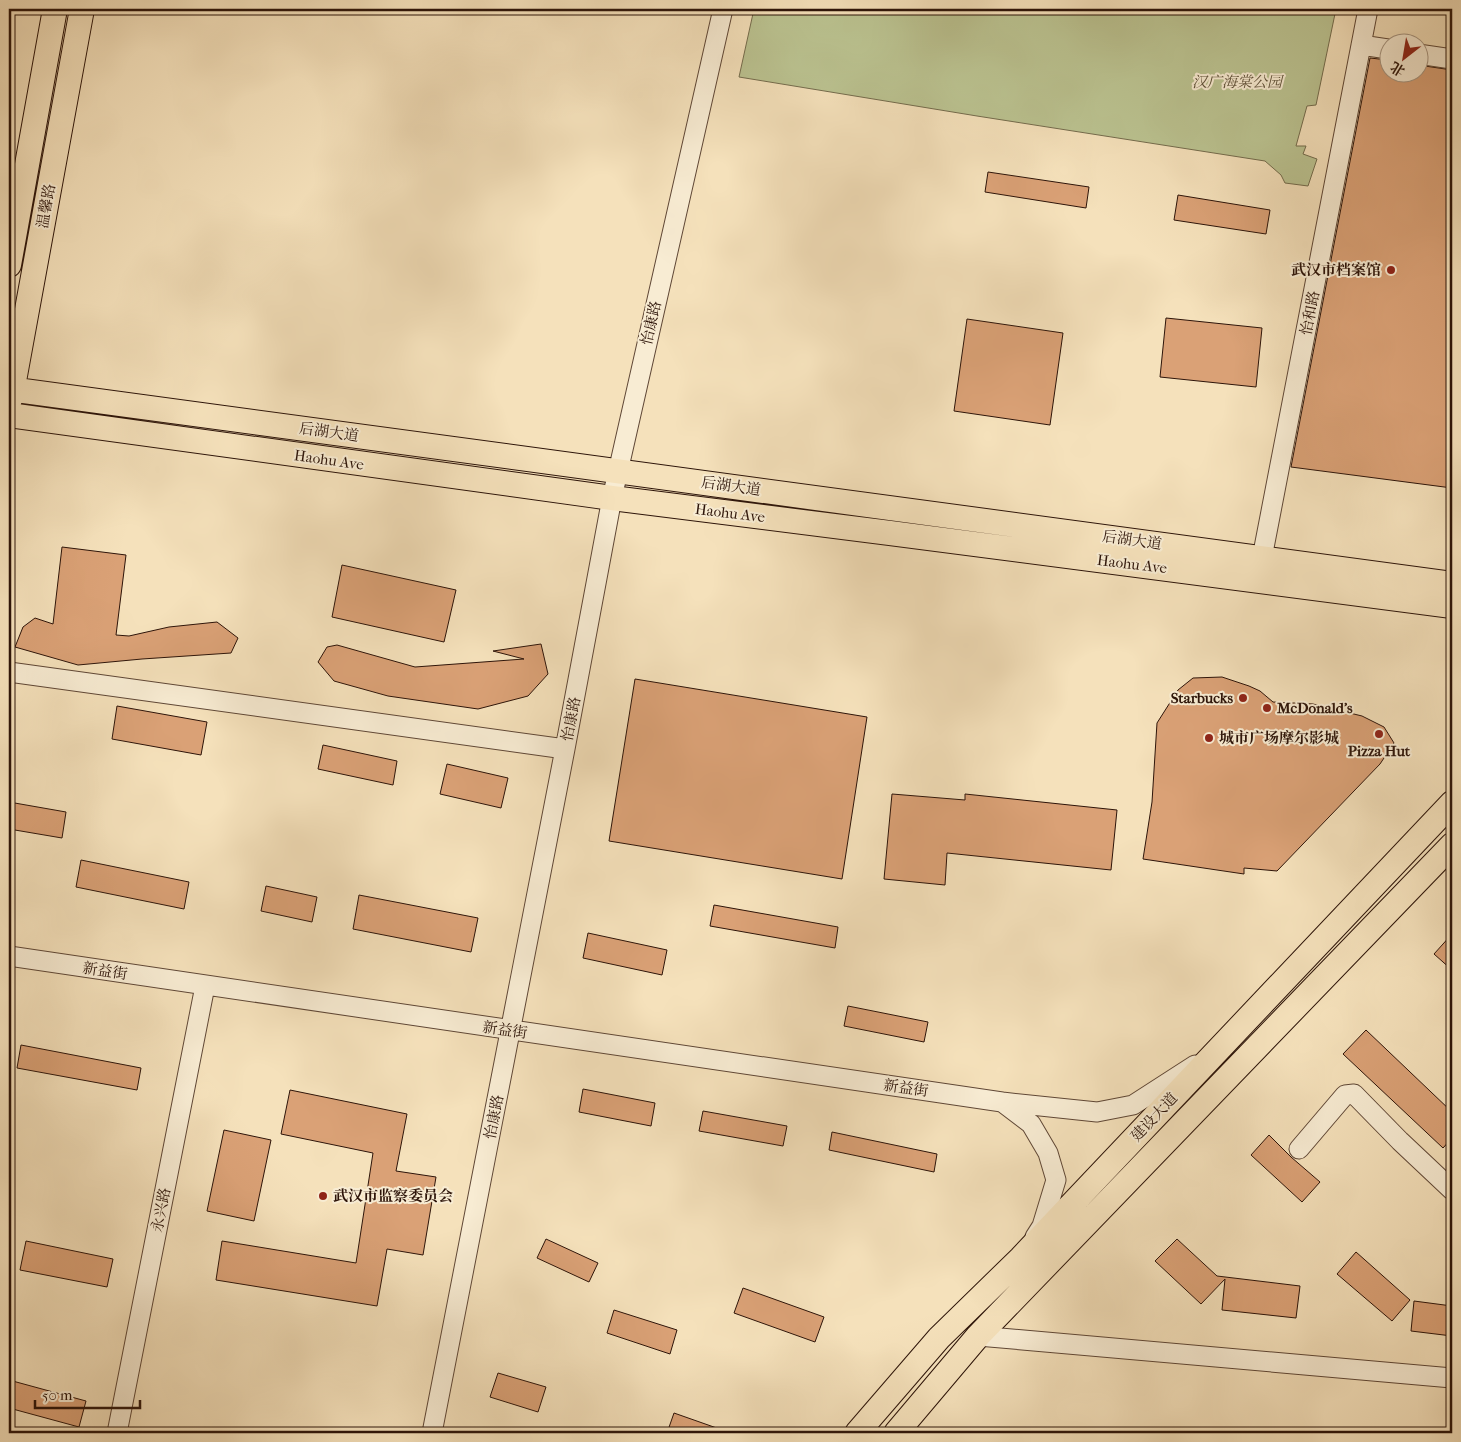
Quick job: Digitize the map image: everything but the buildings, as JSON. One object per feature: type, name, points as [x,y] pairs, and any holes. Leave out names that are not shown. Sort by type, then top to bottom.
[{"type":"main road","name":"温馨路","points":[[9,265],[55,9]]},
{"type":"main road","name":"温馨路","points":[[10,393],[82,9]]},
{"type":"main road","name":"后湖大道","points":[[10,393],[618,470],[1452,584]]},
{"type":"main road","name":"Haohu Ave","points":[[9,416],[612,498],[1452,606]]},
{"type":"main road","name":"建设大道","points":[[857,1433],[939,1338],[1021,1258],[1452,803]]},
{"type":"main road","name":"建设大道","points":[[896,1433],[978,1336],[1452,845]]},
{"type":"street","name":"怡康路","points":[[432,1433],[612,498],[723,9]]},
{"type":"street","name":"怡和路","points":[[1262,558],[1368,9]]},
{"type":"street","points":[[1361,45],[1378,48]]},
{"type":"street","points":[[1428,55],[1452,59]]},
{"type":"street","points":[[9,672],[565,749]]},
{"type":"street","name":"新益街","points":[[9,956],[1002,1102],[1096,1112],[1133,1105],[1215,1052]]},
{"type":"street","name":"永兴路","points":[[116,1433],[205,986]]},
{"type":"street","points":[[1299,1149],[1345,1095],[1354,1094],[1400,1141],[1448,1178]]},
{"type":"street","points":[[1002,1102],[1032,1124],[1048,1154],[1056,1180],[1042,1226],[1021,1258]]},
{"type":"street","points":[[978,1336],[1452,1378]]},
{"type":"green space","name":"汉广海棠公园","points":[[754,9],[1336,9],[1316,105],[1307,106],[1296,146],[1306,146],[1303,154],[1317,159],[1308,186],[1285,183],[1281,175],[1265,161],[739,77]]},
{"type":"place","name":"武汉市档案馆","points":[[1391,270]]},
{"type":"place","name":"Starbucks","points":[[1243,698]]},
{"type":"place","name":"McDonald's","points":[[1267,708]]},
{"type":"place","name":"Pizza Hut","points":[[1379,734]]},
{"type":"place","name":"城市广场摩尔影城","points":[[1209,738]]},
{"type":"place","name":"武汉市监察委员会","points":[[323,1196]]}]
